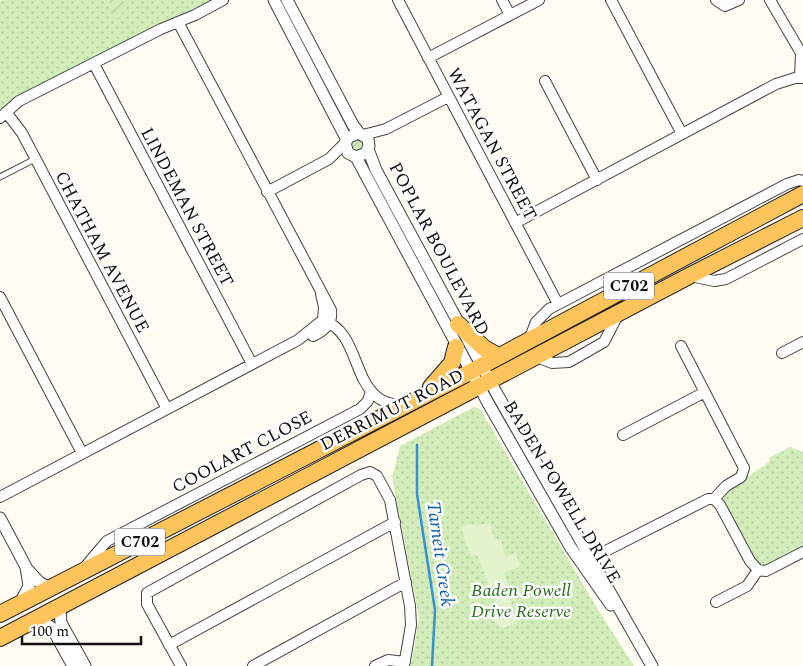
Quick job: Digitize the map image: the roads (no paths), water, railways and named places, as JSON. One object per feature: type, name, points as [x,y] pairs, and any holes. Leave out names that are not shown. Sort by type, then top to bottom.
[{"type":"highway","name":"DERRIMUT ROAD","points":[[0,614],[425,395],[803,194]]},
{"type":"highway","name":"DERRIMUT ROAD","points":[[0,638],[60,608],[316,471],[485,385],[620,312],[803,218]]},
{"type":"highway","points":[[458,324],[484,348],[498,356]]},
{"type":"highway","points":[[425,395],[452,363],[456,347]]},
{"type":"street","points":[[3,115],[19,102],[161,28],[178,22],[223,0]]},
{"type":"street","points":[[274,0],[346,141],[346,150],[353,156]]},
{"type":"street","points":[[287,0],[369,147]]},
{"type":"street","name":"WATAGAN STREET","points":[[398,0],[558,304]]},
{"type":"street","points":[[502,0],[510,15]]},
{"type":"street","points":[[428,58],[539,0]]},
{"type":"street","points":[[611,0],[682,134]]},
{"type":"street","points":[[716,0],[725,6],[739,0]]},
{"type":"street","points":[[770,0],[788,28]]},
{"type":"street","points":[[515,223],[776,84],[802,74],[801,53],[776,0]]},
{"type":"street","points":[[178,22],[321,294],[327,323],[347,344],[371,391],[384,402],[402,406]]},
{"type":"street","name":"LINDEMAN STREET","points":[[94,64],[252,364]]},
{"type":"street","points":[[546,81],[597,180]]},
{"type":"street","points":[[267,192],[329,159],[352,134],[386,129],[448,97]]},
{"type":"street","name":"CHATHAM AVENUE","points":[[3,115],[18,126],[166,409]]},
{"type":"street","points":[[329,159],[363,155],[386,129]]},
{"type":"street","name":"POPLAR BOULEVARD","points":[[369,147],[376,170],[458,324],[476,368]]},
{"type":"street","name":"POPLAR BOULEVARD","points":[[353,156],[456,347],[476,368]]},
{"type":"street","points":[[528,340],[541,315],[558,304],[787,184],[803,181]]},
{"type":"street","points":[[689,276],[709,280],[726,279],[803,239]]},
{"type":"street","points":[[0,297],[82,453]]},
{"type":"street","points":[[0,497],[327,323]]},
{"type":"street","points":[[782,352],[803,342]]},
{"type":"street","points":[[586,561],[703,500],[714,499],[720,491],[741,477],[744,468],[681,346]]},
{"type":"street","name":"BADEN POWELL DRIVE","points":[[476,368],[586,561],[652,666]]},
{"type":"street","name":"COOLART CLOSE","points":[[83,571],[107,541],[360,409],[368,401],[371,391]]},
{"type":"street","points":[[623,435],[705,392]]},
{"type":"street","points":[[181,666],[147,604],[146,595],[153,589],[361,475],[373,473],[388,496],[412,619],[405,664],[388,660],[376,666]]},
{"type":"street","points":[[714,499],[720,505],[750,561],[758,570],[766,571],[803,552]]},
{"type":"street","points":[[0,518],[26,567],[39,582],[50,588]]},
{"type":"street","points":[[169,645],[394,522]]},
{"type":"street","points":[[20,603],[29,586],[26,567]]},
{"type":"street","points":[[716,602],[747,586],[758,570]]},
{"type":"street","points":[[252,666],[406,582]]},
{"type":"street","points":[[60,608],[61,623],[85,666]]},
{"type":"street","points":[[39,618],[52,628],[73,666]]},
{"type":"lane","points":[[0,177],[35,159]]},
{"type":"waterway","name":"Tarneit Creek","points":[[417,445],[417,494],[435,610],[432,666]]},
{"type":"park label","name":"Baden Powell Drive Reserve","points":[[521,600]]}]
